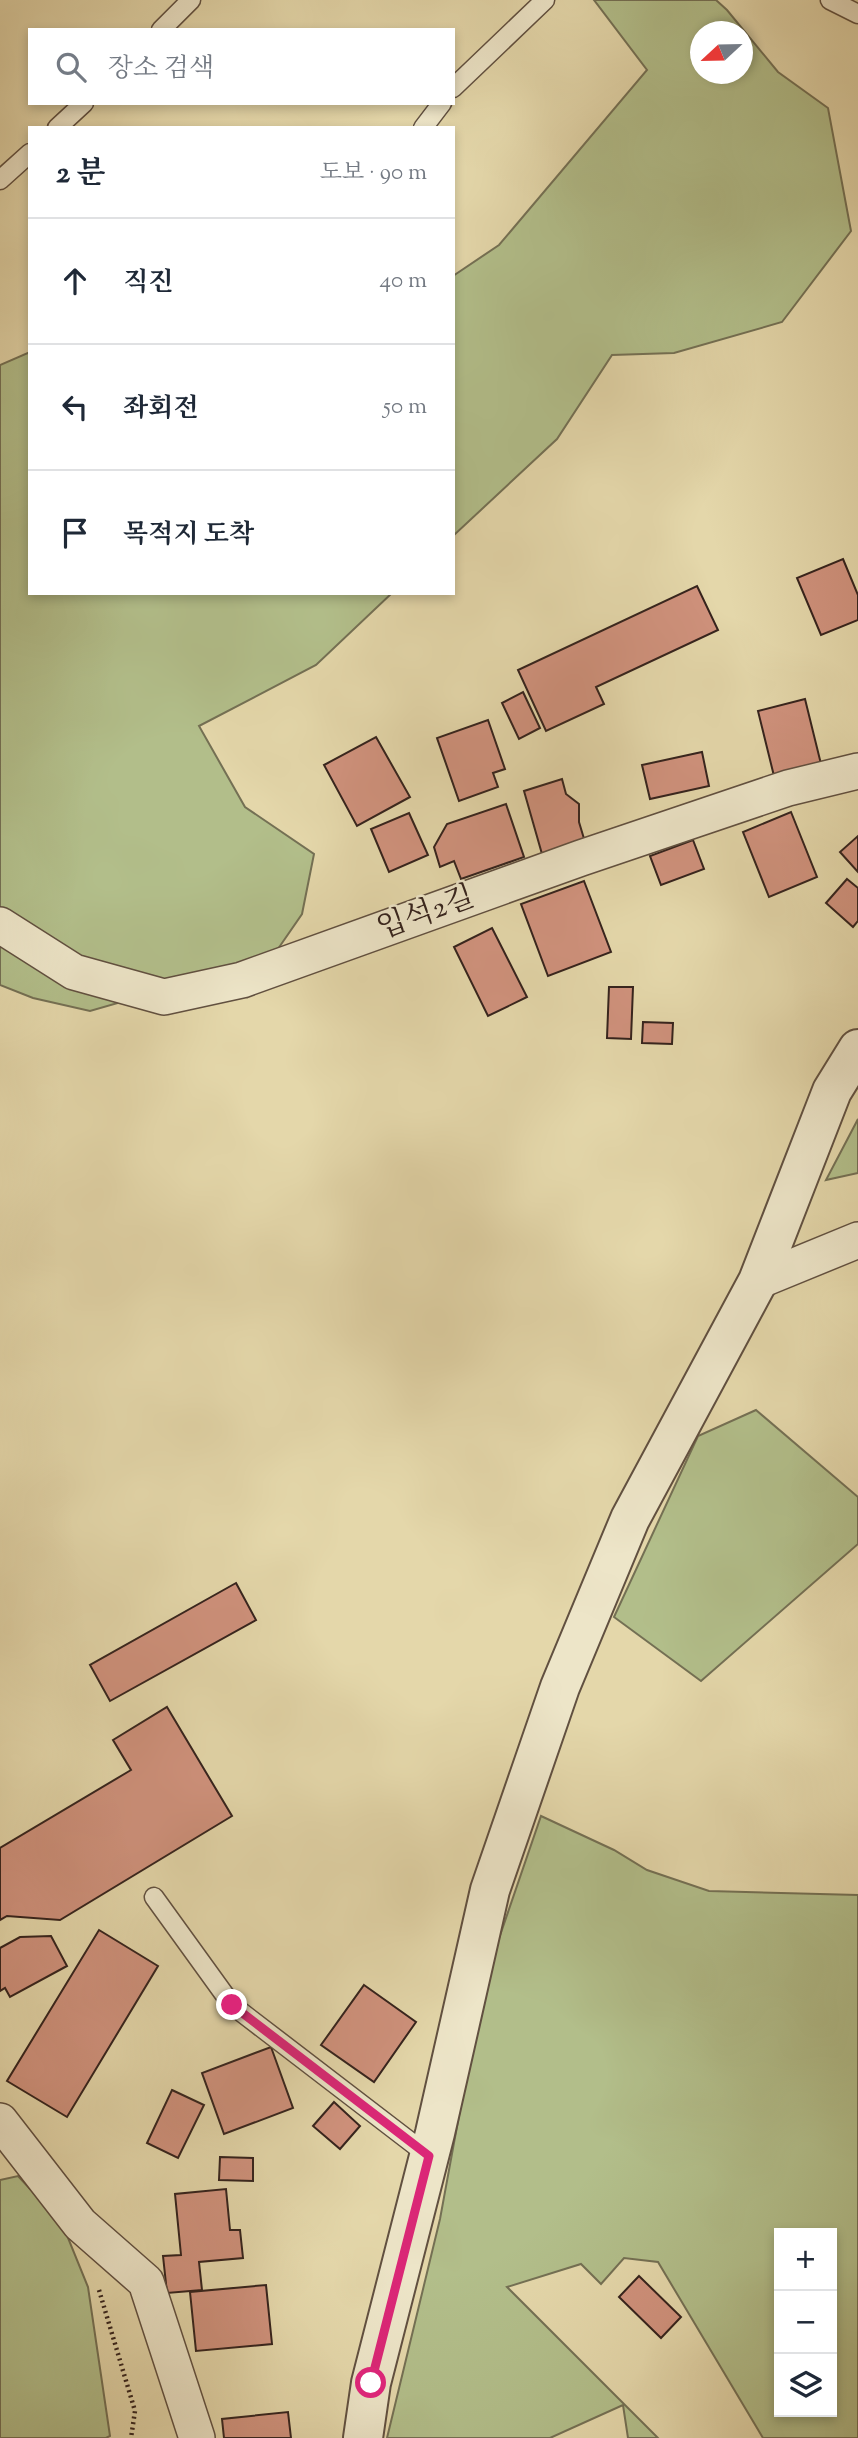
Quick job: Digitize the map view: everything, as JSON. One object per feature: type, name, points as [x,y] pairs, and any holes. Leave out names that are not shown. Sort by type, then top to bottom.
[{"type":"street","name":"입석2길","points":[[0,925],[74,972],[164,997],[243,980],[581,858],[788,788],[858,771]]},
{"type":"street","points":[[363,2438],[371,2383],[429,2156],[490,1890],[560,1686],[630,1519],[758,1282],[832,1091],[858,1049]]},
{"type":"street","points":[[758,1282],[858,1240]]},
{"type":"street","points":[[0,2121],[80,2224],[146,2282],[197,2438]]},
{"type":"lane","points":[[163,28],[191,0]]},
{"type":"lane","points":[[455,86],[545,0]]},
{"type":"lane","points":[[830,0],[858,15]]},
{"type":"lane","points":[[59,126],[82,105]]},
{"type":"lane","points":[[425,126],[440,105]]},
{"type":"lane","points":[[0,180],[28,155]]},
{"type":"lane","points":[[154,1897],[232,2005],[429,2156]]},
{"type":"path","points":[[96,2278],[135,2412],[131,2438]]},
{"type":"green space","points":[[594,0],[716,0],[736,21],[690,21],[690,84],[753,84],[753,42],[778,72],[828,108],[851,231],[782,322],[674,353],[612,355],[557,439],[455,534],[455,275],[499,245],[647,70]]},
{"type":"green space","points":[[28,353],[28,595],[390,595],[316,665],[199,726],[245,807],[314,854],[302,914],[271,959],[90,1011],[33,998],[0,985],[0,365]]},
{"type":"green space","points":[[858,1119],[858,1173],[826,1180]]},
{"type":"green space","points":[[756,1410],[858,1497],[858,1544],[701,1681],[614,1617],[698,1436]]},
{"type":"green space","points":[[541,1816],[614,1850],[647,1870],[709,1891],[858,1895],[858,2438],[763,2438],[658,2262],[624,2258],[601,2284],[581,2264],[507,2287],[658,2438],[628,2438],[623,2405],[550,2438],[387,2438],[440,2219],[483,1985]]},
{"type":"green space","points":[[18,2176],[62,2223],[88,2287],[110,2436],[106,2438],[0,2438],[0,2180]]},
{"type":"building","points":[[843,559],[858,595],[858,620],[821,635],[797,578]]},
{"type":"building","points":[[697,586],[718,630],[596,687],[604,704],[546,731],[518,670]]},
{"type":"building","points":[[523,692],[540,728],[519,739],[502,703]]},
{"type":"building","points":[[805,699],[821,764],[774,776],[758,711]]},
{"type":"building","points":[[488,720],[505,769],[493,773],[498,787],[459,801],[437,738]]},
{"type":"building","points":[[376,737],[410,797],[357,826],[324,765]]},
{"type":"building","points":[[702,752],[709,786],[650,799],[642,765]]},
{"type":"building","points":[[562,779],[566,794],[579,804],[579,822],[585,842],[542,854],[524,791]]},
{"type":"building","points":[[506,804],[524,857],[461,879],[454,861],[440,867],[434,847],[447,824]]},
{"type":"building","points":[[791,812],[817,877],[769,897],[743,832]]},
{"type":"building","points":[[409,813],[428,855],[389,872],[371,829]]},
{"type":"building","points":[[858,836],[858,872],[840,852]]},
{"type":"building","points":[[693,840],[704,869],[661,885],[650,856]]},
{"type":"building","points":[[847,879],[858,888],[858,921],[853,927],[826,903]]},
{"type":"building","points":[[584,881],[611,952],[548,976],[521,904]]},
{"type":"building","points":[[492,928],[527,997],[488,1016],[454,947]]},
{"type":"building","points":[[609,987],[633,987],[631,1039],[607,1038]]},
{"type":"building","points":[[643,1022],[673,1023],[672,1044],[642,1043]]},
{"type":"building","points":[[236,1583],[256,1620],[110,1701],[90,1665]]},
{"type":"building","points":[[167,1707],[232,1816],[60,1920],[7,1916],[0,1920],[0,1848],[131,1770],[113,1740]]},
{"type":"building","points":[[99,1930],[158,1966],[67,2117],[7,2081]]},
{"type":"building","points":[[51,1936],[67,1966],[10,1997],[5,1988],[0,1991],[0,1948],[20,1937]]},
{"type":"building","points":[[364,1985],[416,2022],[374,2082],[321,2045]]},
{"type":"building","points":[[271,2047],[293,2108],[224,2134],[202,2073]]},
{"type":"building","points":[[172,2090],[204,2105],[178,2158],[147,2143]]},
{"type":"building","points":[[334,2102],[360,2126],[340,2149],[313,2126]]},
{"type":"building","points":[[220,2157],[253,2158],[253,2181],[219,2180]]},
{"type":"building","points":[[226,2189],[230,2230],[240,2230],[243,2258],[199,2262],[202,2290],[167,2293],[163,2256],[181,2255],[175,2194]]},
{"type":"building","points":[[639,2276],[681,2317],[661,2338],[619,2297]]},
{"type":"building","points":[[266,2285],[272,2344],[196,2351],[190,2292]]},
{"type":"building","points":[[288,2412],[291,2438],[224,2438],[222,2419]]},
{"type":"route","points":[[232,2005],[429,2156],[371,2383]]}]
